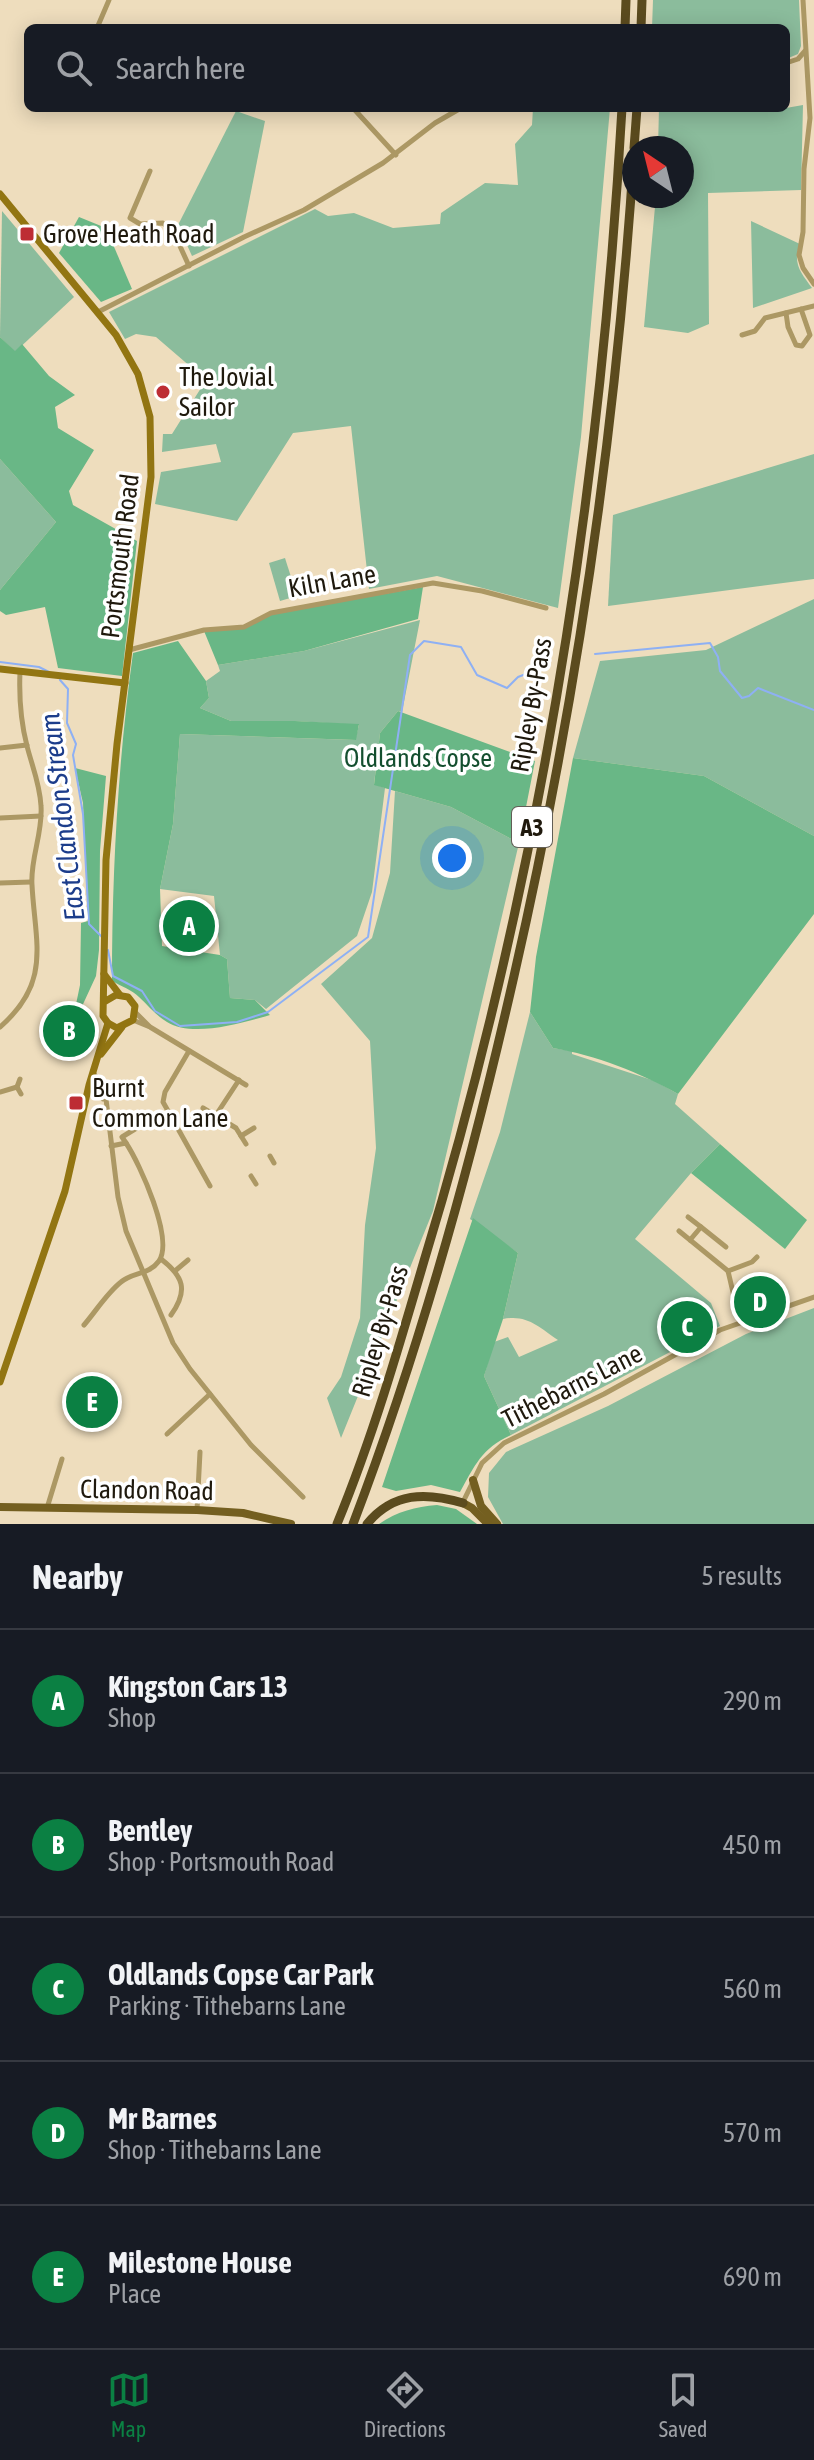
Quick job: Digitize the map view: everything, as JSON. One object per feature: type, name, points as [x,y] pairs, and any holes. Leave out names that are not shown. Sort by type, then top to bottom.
[{"type":"highway","points":[[625,24],[626,0]]},
{"type":"highway","points":[[641,24],[642,0]]},
{"type":"highway","name":"Ripley By-Pass","points":[[337,1524],[387,1385],[454,1167],[536,806],[583,522],[614,246],[622,112]]},
{"type":"highway","name":"Ripley By-Pass","points":[[635,136],[637,112]]},
{"type":"highway","name":"Ripley By-Pass","points":[[353,1524],[377,1461],[468,1168],[551,806],[598,522],[630,208]]},
{"type":"highway","points":[[367,1524],[387,1505],[410,1496],[436,1496],[463,1503]]},
{"type":"main road","name":"Portsmouth Road","points":[[0,194],[98,312],[134,364],[148,406],[152,430],[151,477],[109,832],[102,1012],[108,1023],[89,1085],[65,1191],[0,1382]]},
{"type":"main road","points":[[0,669],[125,683]]},
{"type":"main road","points":[[103,972],[120,995],[132,1001],[134,1016]]},
{"type":"main road","points":[[104,1002],[120,995]]},
{"type":"main road","name":"Portsmouth Road","points":[[100,1055],[134,1016]]},
{"type":"main road","points":[[108,1023],[122,1027]]},
{"type":"main road","points":[[473,1480],[481,1506],[497,1524]]},
{"type":"main road","points":[[463,1503],[488,1524]]},
{"type":"main road","name":"Clandon Road","points":[[0,1507],[197,1510],[243,1513],[291,1524]]},
{"type":"street","points":[[99,24],[109,0]]},
{"type":"street","points":[[803,0],[810,118],[799,255],[803,268],[814,284]]},
{"type":"street","points":[[790,62],[798,59],[805,51]]},
{"type":"street","points":[[790,64],[806,70]]},
{"type":"street","points":[[357,112],[396,155]]},
{"type":"street","points":[[98,312],[304,210],[396,155],[435,123],[454,112]]},
{"type":"street","points":[[150,171],[130,218],[140,224],[163,223],[174,233],[189,266]]},
{"type":"street","points":[[742,335],[755,331],[765,318],[814,306]]},
{"type":"street","points":[[786,313],[788,327],[796,345],[800,346],[810,335],[801,309]]},
{"type":"street","name":"Kiln Lane","points":[[129,650],[204,630],[244,627],[271,613],[433,583],[482,591],[546,608]]},
{"type":"street","points":[[0,1027],[24,1000],[37,966],[39,943],[31,882],[41,816],[37,776],[27,745],[20,672]]},
{"type":"street","points":[[0,748],[27,745]]},
{"type":"street","points":[[0,818],[41,816]]},
{"type":"street","points":[[0,883],[31,882]]},
{"type":"street","points":[[134,1016],[246,1085]]},
{"type":"street","points":[[189,1051],[165,1092],[163,1102],[210,1186]]},
{"type":"street","points":[[93,1072],[103,1086],[122,1213],[142,1274],[173,1343],[251,1445],[303,1497]]},
{"type":"street","points":[[17,1087],[20,1079]]},
{"type":"street","points":[[216,1115],[239,1080]]},
{"type":"street","points":[[89,1085],[97,1088],[105,1104]]},
{"type":"street","points":[[0,1092],[17,1087]]},
{"type":"street","points":[[17,1087],[21,1094]]},
{"type":"street","points":[[203,1108],[236,1128],[246,1144]]},
{"type":"street","points":[[84,1325],[119,1283],[130,1275],[142,1274],[161,1259],[162,1235],[155,1211],[136,1158],[122,1137],[140,1126]]},
{"type":"street","points":[[241,1136],[254,1128]]},
{"type":"street","points":[[111,1146],[126,1143]]},
{"type":"street","points":[[270,1156],[274,1163]]},
{"type":"street","points":[[251,1176],[256,1184]]},
{"type":"street","points":[[688,1217],[726,1247]]},
{"type":"street","points":[[690,1240],[701,1227]]},
{"type":"street","points":[[679,1231],[728,1271],[740,1322]]},
{"type":"street","points":[[728,1271],[757,1257]]},
{"type":"street","points":[[161,1259],[175,1271],[183,1290],[171,1315]]},
{"type":"street","points":[[175,1271],[188,1260]]},
{"type":"street","name":"Tithebarns Lane","points":[[463,1503],[482,1463],[504,1443],[604,1394],[720,1330],[814,1297]]},
{"type":"street","points":[[87,1306],[94,1313]]},
{"type":"street","points":[[167,1434],[210,1394]]},
{"type":"street","points":[[197,1510],[200,1452]]},
{"type":"street","points":[[47,1508],[62,1459]]},
{"type":"green space","points":[[653,0],[799,0],[801,46],[798,54],[790,57],[790,24],[652,24]]},
{"type":"green space","points":[[803,105],[801,190],[708,193],[709,324],[688,333],[644,327],[655,208],[694,208],[694,136],[658,136],[659,112],[790,112],[790,107]]},
{"type":"green space","points":[[235,112],[265,121],[243,232],[192,256],[178,225]]},
{"type":"green space","points":[[533,112],[610,112],[581,437],[558,608],[437,576],[369,589],[351,426],[293,433],[237,521],[155,504],[161,472],[221,462],[216,444],[162,452],[163,434],[172,434],[206,380],[156,337],[136,334],[125,339],[109,312],[315,209],[328,216],[354,213],[393,228],[440,224],[441,213],[485,183],[518,185],[515,144],[532,125]]},
{"type":"green space","points":[[2,211],[74,297],[15,352],[0,337]]},
{"type":"green space","points":[[79,217],[106,228],[132,289],[101,302],[59,253]]},
{"type":"green space","points":[[751,221],[800,244],[797,262],[812,288],[753,308]]},
{"type":"green space","points":[[0,337],[15,351],[22,344],[49,376],[75,395],[55,407],[58,428],[94,450],[69,491],[73,505],[137,541],[122,676],[58,668],[45,607],[6,615],[0,611],[0,590],[56,522],[0,459]]},
{"type":"green space","points":[[814,454],[814,579],[608,606],[613,515]]},
{"type":"green space","points":[[0,459],[56,522],[0,590]]},
{"type":"green space","points":[[285,558],[297,596],[280,601],[269,563]]},
{"type":"green space","points":[[423,587],[418,619],[304,651],[218,665],[204,631],[234,629],[271,614]]},
{"type":"green space","points":[[814,599],[814,836],[704,776],[573,758],[600,661],[706,650]]},
{"type":"green space","points":[[420,620],[402,712],[398,711],[380,733],[374,784],[385,788],[372,892],[357,936],[266,1009],[255,1000],[230,998],[227,959],[220,955],[214,896],[160,889],[173,824],[180,734],[355,740],[359,725],[231,721],[200,708],[209,698],[206,681],[220,671],[218,665],[304,651]]},
{"type":"green space","points":[[178,641],[206,681],[209,698],[200,708],[231,721],[359,724],[356,740],[180,734],[173,824],[160,889],[162,946],[220,955],[227,959],[230,998],[255,1000],[270,1015],[203,1029],[177,1027],[167,1022],[130,990],[112,981],[117,817],[133,653]]},
{"type":"green space","name":"Oldlands Copse","points":[[398,711],[535,761],[519,843],[451,807],[374,785],[380,733]]},
{"type":"green space","points":[[573,758],[704,776],[814,836],[814,914],[678,1094],[617,1066],[553,1048],[530,1012],[536,957]]},
{"type":"green space","points":[[75,768],[106,776],[96,976],[78,1015],[74,1014],[80,985],[81,923],[88,921],[83,803]]},
{"type":"green space","points":[[395,791],[451,807],[519,843],[433,1211],[341,1438],[327,1398],[341,1377],[360,1318],[365,1225],[376,1148],[370,1041],[321,984],[372,938],[390,873]]},
{"type":"green space","points":[[530,1012],[553,1048],[572,1051],[572,1054],[655,1081],[678,1094],[675,1104],[720,1144],[635,1239],[711,1303],[720,1326],[511,1435],[484,1376],[494,1342],[508,1337],[519,1357],[558,1340],[526,1320],[503,1319],[518,1253],[470,1219],[500,1132]]},
{"type":"green space","points":[[720,1144],[807,1220],[785,1249],[691,1173]]},
{"type":"green space","points":[[473,1218],[518,1253],[503,1319],[484,1376],[511,1435],[486,1452],[460,1492],[431,1485],[396,1491],[382,1487]]},
{"type":"green space","points":[[814,1308],[814,1524],[503,1524],[488,1497],[489,1473],[506,1452],[608,1406],[746,1334]]},
{"type":"green space","points":[[437,1505],[456,1509],[477,1524],[379,1524],[407,1510]]},
{"type":"waterway","name":"East Clandon Stream","points":[[108,950],[113,976],[142,991],[155,1011],[180,1026],[237,1022],[268,1012],[368,937],[410,655],[424,641],[461,647],[477,675],[507,688],[518,677],[549,665]]},
{"type":"waterway","name":"East Clandon Stream","points":[[595,654],[710,643],[718,657],[720,671],[742,698],[758,688],[814,710]]},
{"type":"waterway","name":"East Clandon Stream","points":[[0,662],[39,667],[49,672]]},
{"type":"waterway","name":"East Clandon Stream","points":[[60,680],[68,689],[67,723],[76,744],[73,755],[83,814],[89,924],[102,937]]},
{"type":"place","name":"Grove Heath Road","points":[[27,234]]},
{"type":"place","name":"The Jovial Sailor","points":[[163,392]]},
{"type":"place","name":"Kingston Cars 13","points":[[189,926]]},
{"type":"place","name":"Bentley","points":[[69,1031]]},
{"type":"place","name":"Burnt Common Lane","points":[[76,1103]]},
{"type":"place","name":"Mr Barnes","points":[[760,1302]]},
{"type":"place","name":"Oldlands Copse Car Park","points":[[687,1327]]},
{"type":"place","name":"Milestone House","points":[[92,1402]]}]
